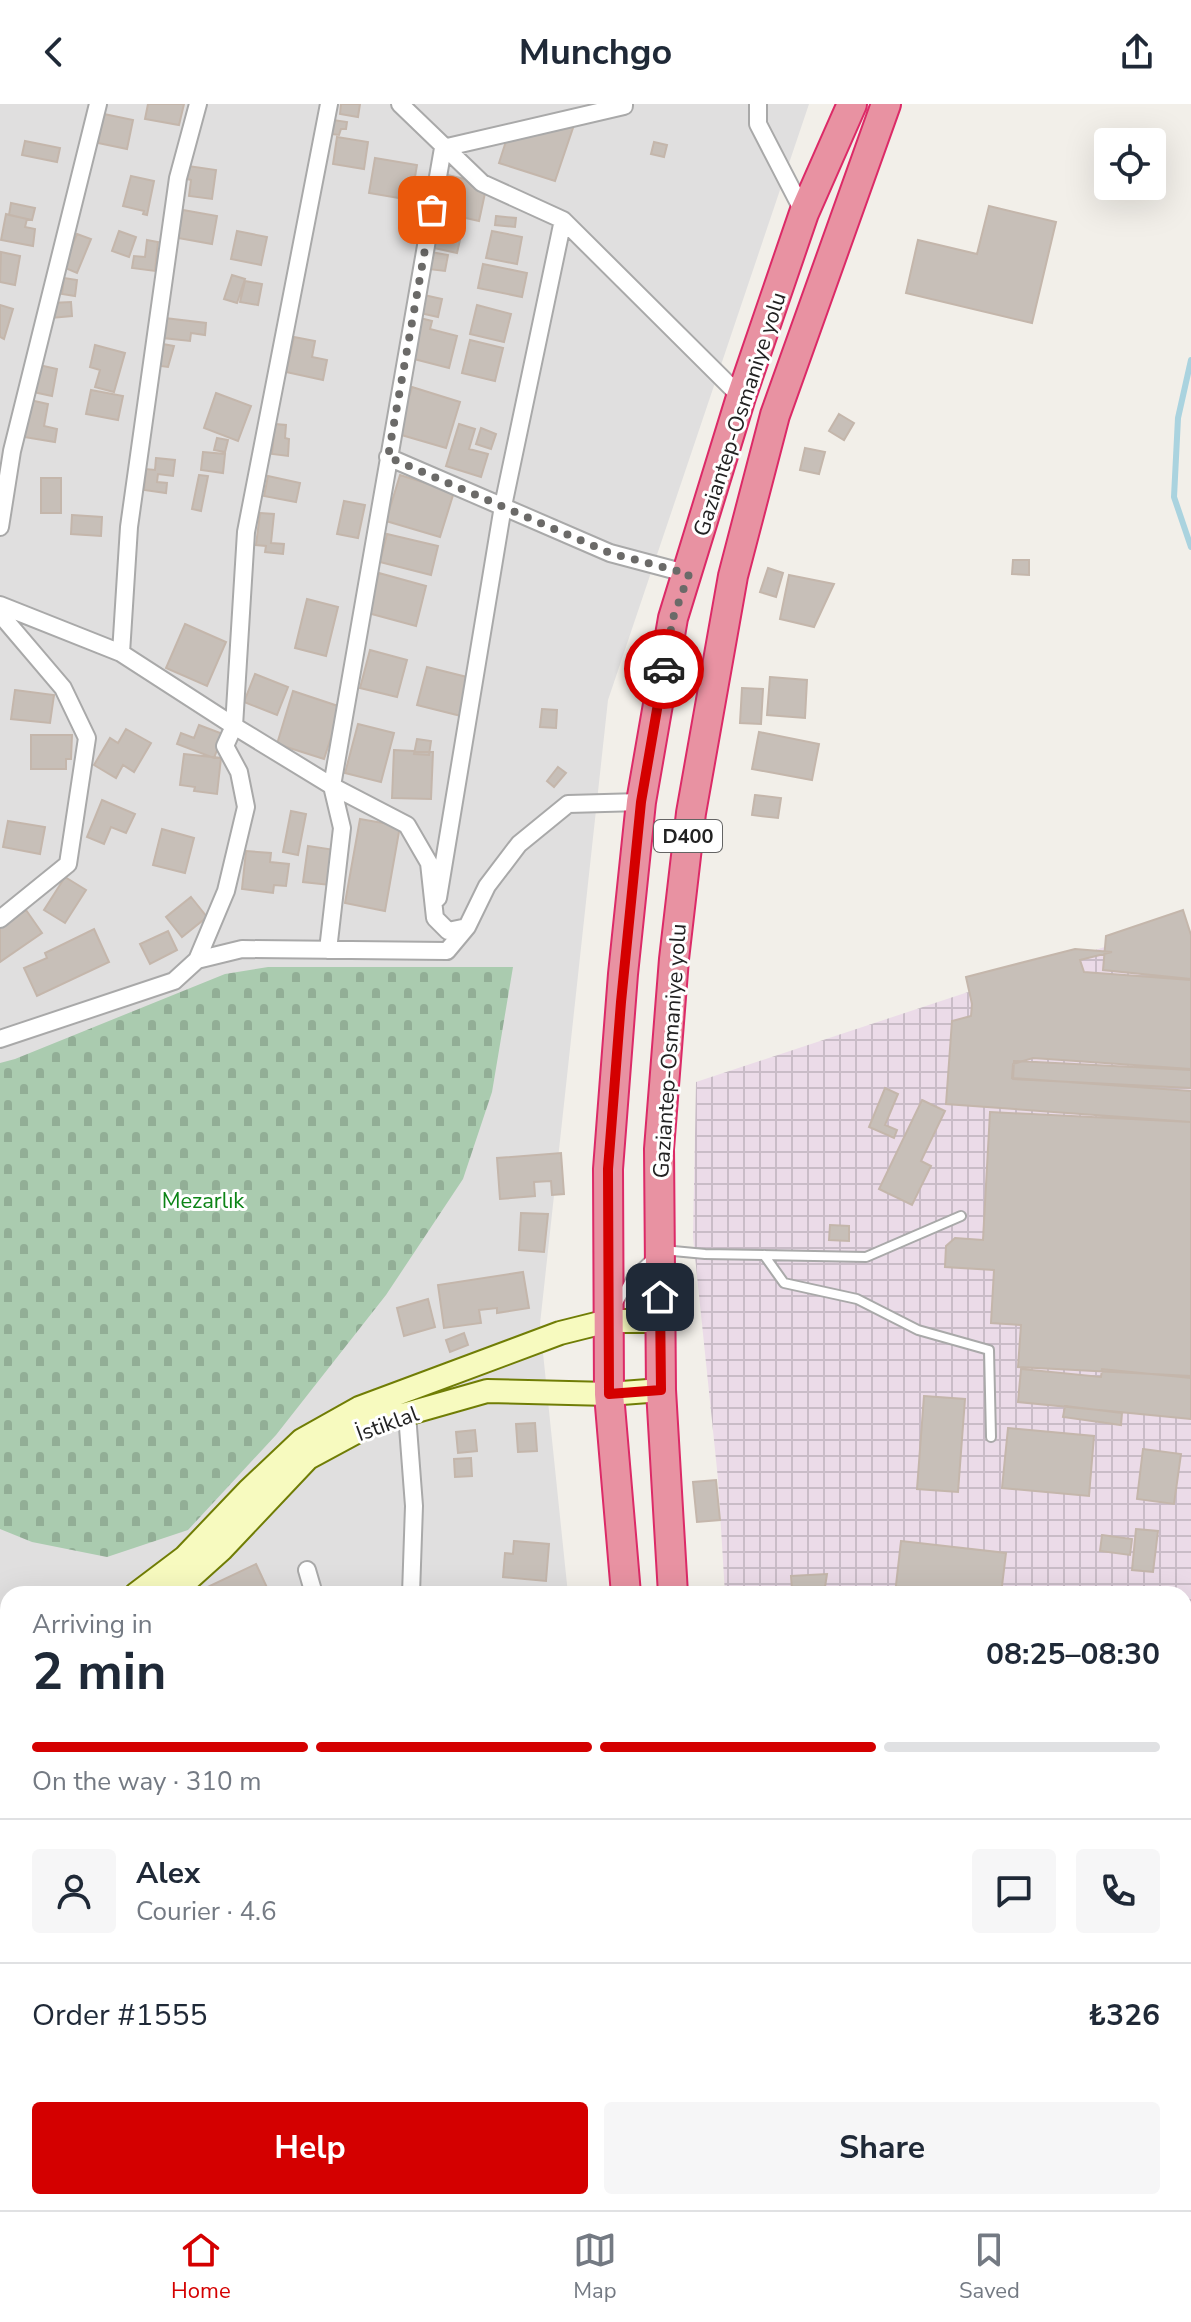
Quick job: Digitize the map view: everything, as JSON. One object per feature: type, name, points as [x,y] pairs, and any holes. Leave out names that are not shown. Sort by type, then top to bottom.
[{"type":"highway","name":"Gaziantep-Osmaniye yolu","points":[[625,1586],[609,1394],[608,1169],[623,974],[641,802],[673,618],[741,397],[804,213],[852,104]]},
{"type":"highway","name":"Gaziantep-Osmaniye yolu","points":[[673,1586],[661,1390],[659,1149],[674,959],[691,813],[733,576],[775,415],[886,104]]},
{"type":"street","points":[[0,527],[12,451],[98,104]]},
{"type":"street","points":[[121,653],[131,512],[178,178],[198,104]]},
{"type":"street","points":[[0,1039],[174,981],[197,960],[226,891],[246,807],[239,772],[225,746],[234,726],[246,532],[329,104]]},
{"type":"street","points":[[400,104],[482,183],[563,220],[741,397]]},
{"type":"street","points":[[443,148],[624,104]]},
{"type":"street","points":[[758,104],[758,124],[804,213]]},
{"type":"street","points":[[328,950],[342,828],[332,786],[443,148]]},
{"type":"street","points":[[435,918],[503,506],[563,220]]},
{"type":"street","points":[[388,457],[610,553],[689,574]]},
{"type":"street","points":[[0,605],[121,653],[332,786],[407,825],[429,863],[435,918],[448,931],[467,927]]},
{"type":"street","points":[[0,614],[63,688],[87,738],[68,864],[0,919]]},
{"type":"street","points":[[197,960],[242,949],[447,951],[467,927],[487,886],[519,844],[568,804],[641,802]]},
{"type":"street","points":[[147,1586],[185,1557],[302,1440],[359,1408],[560,1333],[608,1321],[661,1321]]},
{"type":"street","name":"İstiklal","points":[[181,1586],[222,1549],[308,1458],[371,1424],[487,1391],[609,1394],[661,1390]]},
{"type":"street","points":[[407,1414],[414,1506],[411,1586]]},
{"type":"street","points":[[307,1570],[312,1586]]},
{"type":"lane","points":[[608,1321],[632,1277],[660,1250],[866,1257],[961,1216]]},
{"type":"lane","points":[[764,1255],[784,1283],[857,1299],[918,1330],[989,1350],[991,1437]]},
{"type":"shaded area","points":[[0,104],[809,104],[608,700],[540,1324],[567,1586],[0,1586]]},
{"type":"shaded area","points":[[1177,923],[1191,943],[1191,1586],[725,1586],[718,1479],[693,1237],[696,1082]]},
{"type":"green space","name":"Mezarlık","points":[[268,967],[513,967],[492,1092],[463,1179],[386,1295],[276,1435],[188,1530],[107,1557],[32,1542],[0,1529],[0,1063],[225,974]]},
{"type":"building","points":[[148,104],[184,104],[179,125],[145,119]]},
{"type":"building","points":[[341,104],[360,104],[358,117],[340,114]]},
{"type":"building","points":[[104,114],[133,120],[127,149],[98,143]]},
{"type":"building","points":[[333,120],[347,122],[346,129],[341,129],[339,135],[331,134]]},
{"type":"building","points":[[574,125],[555,181],[499,163],[507,138]]},
{"type":"building","points":[[337,137],[368,142],[364,169],[333,164]]},
{"type":"building","points":[[25,141],[60,148],[57,162],[22,155]]},
{"type":"building","points":[[654,142],[667,145],[664,157],[651,154]]},
{"type":"building","points":[[375,158],[417,165],[411,200],[369,193]]},
{"type":"building","points":[[188,166],[216,170],[212,199],[189,196],[191,180],[187,179]]},
{"type":"building","points":[[443,174],[487,184],[479,221],[435,211]]},
{"type":"building","points":[[131,176],[154,181],[147,215],[143,214],[144,211],[123,206]]},
{"type":"building","points":[[11,203],[35,208],[32,220],[9,215]]},
{"type":"building","points":[[989,206],[1056,222],[1032,323],[906,293],[918,240],[977,254]]},
{"type":"building","points":[[183,210],[217,216],[212,244],[178,238]]},
{"type":"building","points":[[6,214],[27,219],[25,227],[35,229],[33,246],[1,240]]},
{"type":"building","points":[[496,216],[516,218],[515,227],[495,225]]},
{"type":"building","points":[[439,225],[462,231],[457,253],[434,248]]},
{"type":"building","points":[[119,231],[136,237],[129,257],[112,251]]},
{"type":"building","points":[[237,231],[267,237],[261,265],[231,259]]},
{"type":"building","points":[[492,231],[522,237],[517,264],[486,258]]},
{"type":"building","points":[[77,234],[91,239],[77,273],[63,267]]},
{"type":"building","points":[[147,240],[158,242],[155,271],[132,268],[134,256],[145,257]]},
{"type":"building","points":[[1,252],[20,256],[15,285],[0,282]]},
{"type":"building","points":[[431,252],[448,255],[445,271],[428,269]]},
{"type":"building","points":[[483,264],[527,273],[522,297],[478,288]]},
{"type":"building","points":[[232,275],[245,279],[237,303],[224,299]]},
{"type":"building","points":[[64,278],[77,280],[75,296],[62,294]]},
{"type":"building","points":[[245,281],[262,284],[258,305],[240,302]]},
{"type":"building","points":[[424,295],[442,299],[438,317],[420,313]]},
{"type":"building","points":[[71,302],[72,316],[51,318],[50,303]]},
{"type":"building","points":[[0,305],[13,309],[4,339],[0,337]]},
{"type":"building","points":[[477,305],[511,314],[504,342],[470,334]]},
{"type":"building","points":[[165,318],[206,323],[205,335],[191,333],[190,341],[163,338]]},
{"type":"building","points":[[420,318],[432,321],[430,329],[457,336],[449,368],[410,358]]},
{"type":"building","points":[[294,337],[315,341],[312,357],[327,360],[323,380],[286,372]]},
{"type":"building","points":[[470,340],[503,348],[495,381],[462,373]]},
{"type":"building","points":[[163,344],[174,346],[168,367],[160,366]]},
{"type":"building","points":[[95,345],[125,353],[114,392],[95,387],[100,370],[90,367]]},
{"type":"building","points":[[39,365],[57,369],[52,396],[33,392]]},
{"type":"building","points":[[412,387],[460,402],[446,448],[398,434]]},
{"type":"building","points":[[91,390],[123,396],[118,420],[86,414]]},
{"type":"building","points":[[216,393],[251,406],[238,441],[204,428]]},
{"type":"building","points":[[30,400],[48,404],[44,426],[57,429],[55,442],[24,437]]},
{"type":"building","points":[[839,414],[854,423],[844,440],[829,431]]},
{"type":"building","points":[[275,424],[286,425],[288,456],[272,454]]},
{"type":"building","points":[[459,424],[475,429],[469,449],[488,454],[481,477],[446,466]]},
{"type":"building","points":[[481,428],[496,434],[491,449],[476,444]]},
{"type":"building","points":[[217,438],[228,440],[225,452],[214,450]]},
{"type":"building","points":[[805,448],[825,452],[819,474],[800,470]]},
{"type":"building","points":[[203,452],[225,454],[223,473],[201,470]]},
{"type":"building","points":[[156,458],[175,460],[173,476],[158,474],[157,482],[167,483],[166,493],[144,490],[146,469],[155,470]]},
{"type":"building","points":[[199,475],[208,476],[201,511],[192,509]]},
{"type":"building","points":[[400,475],[454,492],[440,537],[386,521]]},
{"type":"building","points":[[268,476],[300,483],[296,502],[264,496]]},
{"type":"building","points":[[41,478],[61,478],[61,513],[41,513]]},
{"type":"building","points":[[344,501],[365,505],[358,538],[337,534]]},
{"type":"building","points":[[260,513],[274,514],[271,543],[284,544],[283,554],[265,552],[266,546],[256,545]]},
{"type":"building","points":[[72,515],[102,517],[101,536],[71,534]]},
{"type":"building","points":[[387,534],[438,546],[431,575],[380,562]]},
{"type":"building","points":[[1013,560],[1029,560],[1029,575],[1012,574]]},
{"type":"building","points":[[768,568],[783,573],[776,597],[760,592]]},
{"type":"building","points":[[379,573],[426,586],[416,626],[368,613]]},
{"type":"building","points":[[789,575],[834,584],[814,627],[780,619]]},
{"type":"building","points":[[307,599],[338,607],[326,656],[295,648]]},
{"type":"building","points":[[185,624],[226,642],[207,686],[166,668]]},
{"type":"building","points":[[370,650],[407,660],[397,697],[360,688]]},
{"type":"building","points":[[427,667],[471,678],[461,716],[417,705]]},
{"type":"building","points":[[255,674],[288,687],[277,715],[244,702]]},
{"type":"building","points":[[770,677],[807,680],[805,718],[767,715]]},
{"type":"building","points":[[742,688],[763,689],[761,724],[740,723]]},
{"type":"building","points":[[15,690],[54,695],[50,723],[11,719]]},
{"type":"building","points":[[293,691],[341,707],[324,759],[277,744]]},
{"type":"building","points":[[542,709],[557,710],[556,728],[540,727]]},
{"type":"building","points":[[358,724],[394,733],[381,782],[345,773]]},
{"type":"building","points":[[199,725],[223,734],[214,758],[177,744],[181,733],[194,738]]},
{"type":"building","points":[[126,729],[151,743],[134,772],[123,765],[116,778],[94,765],[110,738],[118,743]]},
{"type":"building","points":[[759,732],[819,744],[812,780],[752,769]]},
{"type":"building","points":[[31,735],[72,735],[71,759],[66,759],[66,769],[31,769]]},
{"type":"building","points":[[417,739],[431,741],[429,755],[414,754]]},
{"type":"building","points":[[394,750],[433,752],[431,799],[392,798]]},
{"type":"building","points":[[184,754],[221,758],[217,794],[194,791],[195,787],[180,785]]},
{"type":"building","points":[[558,767],[566,773],[554,787],[547,781]]},
{"type":"building","points":[[755,795],[781,798],[778,818],[752,815]]},
{"type":"building","points":[[102,800],[135,814],[126,833],[111,827],[104,844],[87,837]]},
{"type":"building","points":[[291,811],[306,814],[298,855],[283,852]]},
{"type":"building","points":[[360,819],[400,826],[385,911],[345,903]]},
{"type":"building","points":[[8,821],[45,827],[40,854],[3,847]]},
{"type":"building","points":[[162,829],[194,838],[185,873],[153,865]]},
{"type":"building","points":[[308,846],[335,850],[330,885],[303,882]]},
{"type":"building","points":[[246,851],[271,853],[270,862],[289,864],[286,886],[274,885],[273,893],[242,889]]},
{"type":"building","points":[[65,877],[86,890],[65,923],[44,910]]},
{"type":"building","points":[[191,897],[207,917],[182,937],[166,917]]},
{"type":"building","points":[[26,910],[42,933],[0,962],[0,928]]},
{"type":"building","points":[[1183,910],[1191,935],[1191,979],[1103,970],[1106,936]]},
{"type":"building","points":[[94,929],[109,962],[37,996],[24,968],[47,958],[45,953]]},
{"type":"building","points":[[168,931],[177,950],[150,964],[140,944]]},
{"type":"building","points":[[1075,949],[1112,952],[1080,960],[1084,972],[1191,980],[1191,1069],[1033,1058],[1013,1064],[1012,1078],[1191,1091],[1191,1122],[946,1104],[952,1021],[971,1016],[972,1004],[966,977]]},
{"type":"building","points":[[1014,1061],[1191,1070],[1191,1088],[1013,1079]]},
{"type":"building","points":[[885,1088],[898,1094],[885,1125],[897,1130],[894,1138],[869,1127]]},
{"type":"building","points":[[922,1100],[945,1111],[921,1161],[931,1166],[912,1205],[879,1189]]},
{"type":"building","points":[[990,1112],[1191,1122],[1191,1376],[1018,1367],[1021,1325],[991,1323],[994,1270],[945,1267],[946,1246],[955,1238],[983,1240]]},
{"type":"building","points":[[561,1153],[564,1194],[552,1195],[551,1181],[534,1182],[535,1196],[500,1199],[497,1158]]},
{"type":"building","points":[[521,1213],[548,1214],[544,1252],[519,1250]]},
{"type":"building","points":[[830,1225],[849,1226],[849,1241],[829,1240]]},
{"type":"building","points":[[523,1272],[529,1308],[497,1313],[497,1308],[479,1310],[481,1323],[444,1328],[438,1285]]},
{"type":"building","points":[[428,1299],[435,1327],[404,1336],[397,1308]]},
{"type":"building","points":[[464,1333],[468,1345],[450,1352],[446,1340]]},
{"type":"building","points":[[1021,1369],[1101,1377],[1102,1369],[1191,1378],[1191,1419],[1018,1402]]},
{"type":"building","points":[[924,1396],[965,1399],[958,1492],[917,1489]]},
{"type":"building","points":[[1065,1406],[1122,1413],[1121,1425],[1063,1417]]},
{"type":"building","points":[[535,1423],[537,1451],[518,1452],[516,1424]]},
{"type":"building","points":[[1008,1428],[1094,1436],[1089,1496],[1002,1488]]},
{"type":"building","points":[[475,1430],[477,1451],[458,1453],[456,1432]]},
{"type":"building","points":[[1143,1449],[1181,1454],[1174,1504],[1137,1499]]},
{"type":"building","points":[[471,1458],[472,1476],[455,1477],[454,1459]]},
{"type":"building","points":[[716,1480],[720,1520],[697,1522],[693,1482]]},
{"type":"building","points":[[1136,1529],[1158,1531],[1153,1572],[1132,1570]]},
{"type":"building","points":[[1102,1535],[1132,1539],[1130,1555],[1100,1551]]},
{"type":"building","points":[[514,1541],[549,1544],[546,1581],[503,1577],[505,1553],[513,1554]]},
{"type":"building","points":[[901,1541],[1006,1553],[1002,1586],[896,1586]]},
{"type":"building","points":[[256,1564],[266,1586],[210,1586]]},
{"type":"building","points":[[827,1574],[825,1586],[792,1586],[791,1576]]},
{"type":"waterway","points":[[1191,360],[1178,418],[1174,497],[1191,547]]},
{"type":"way so far","points":[[432,210],[388,457],[610,553],[689,574],[673,618],[664,669]]},
{"type":"route","points":[[660,1297],[661,1390],[609,1394],[608,1169],[623,974],[641,802],[664,669]]}]
